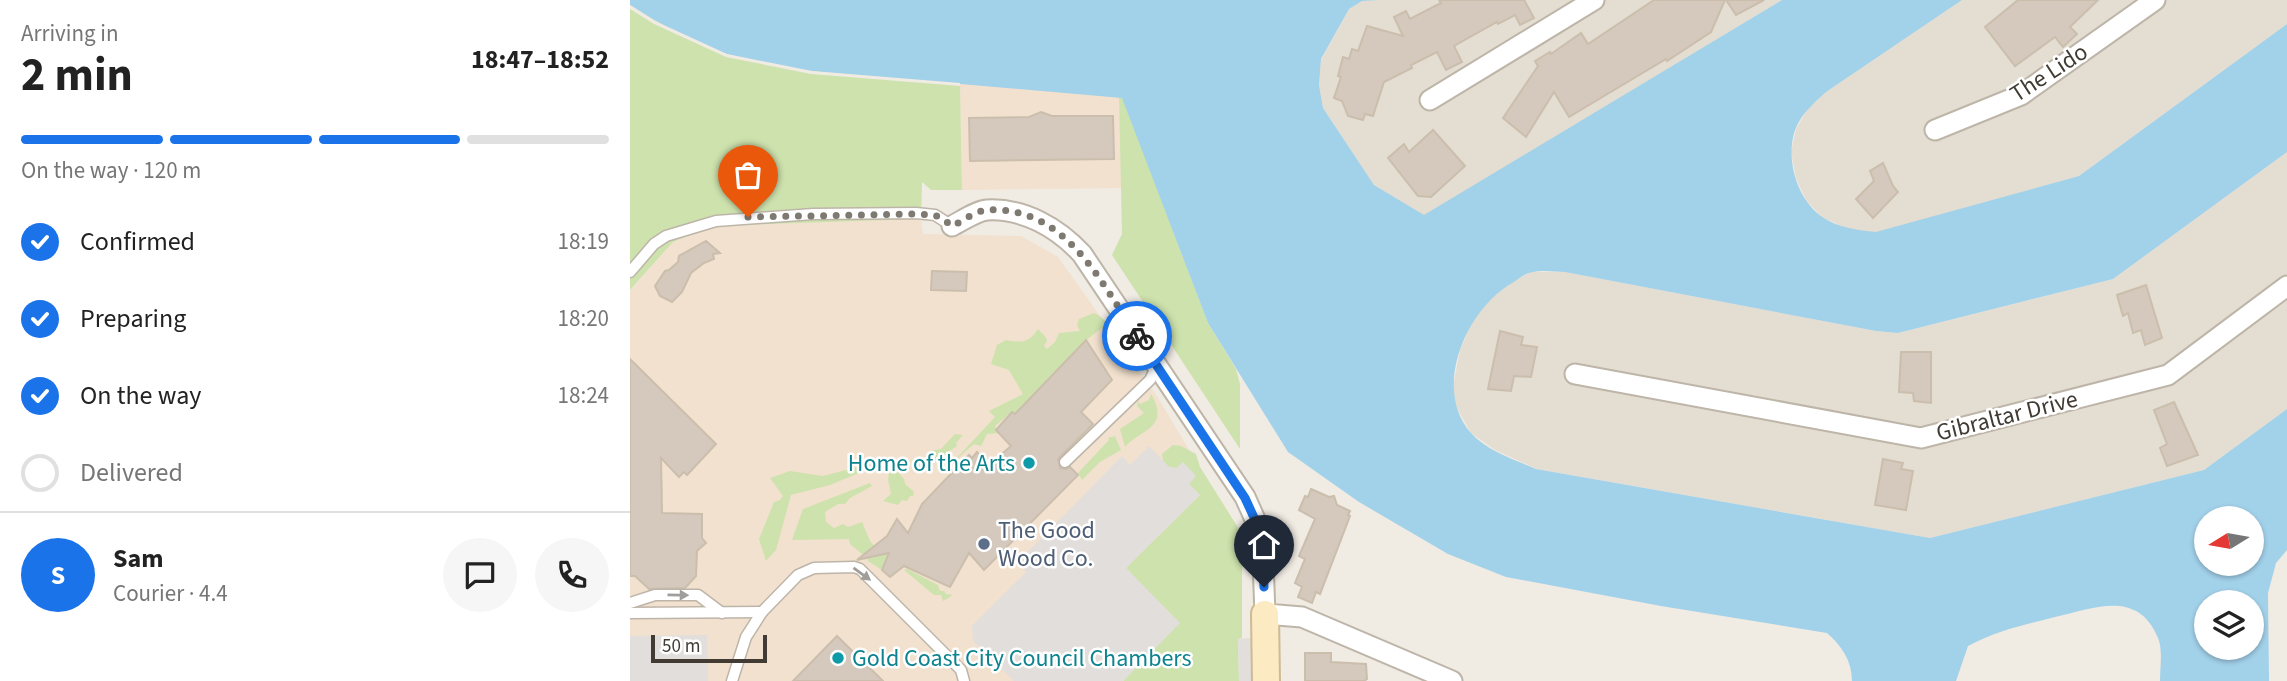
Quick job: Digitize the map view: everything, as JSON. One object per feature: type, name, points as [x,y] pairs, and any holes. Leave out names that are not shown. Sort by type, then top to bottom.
[{"type":"street","points":[[1430,100],[1594,0]]},
{"type":"street","name":"The Lido","points":[[1934,130],[2021,95],[2155,0]]},
{"type":"street","points":[[953,226],[984,210],[1015,213],[1048,225],[1067,238],[1082,254],[1245,498],[1262,535],[1266,681]]},
{"type":"street","name":"Gibraltar Drive","points":[[1575,374],[1921,438],[2168,374],[2287,286]]},
{"type":"street","points":[[1265,614],[1302,617],[1452,681]]},
{"type":"lane","points":[[630,272],[654,244],[678,231],[716,221],[748,217],[916,214],[935,215],[953,226]]},
{"type":"lane","points":[[1065,462],[1150,380],[1157,366]]},
{"type":"lane","points":[[732,681],[746,637],[762,612],[798,575],[814,568],[853,567],[860,569],[961,670],[964,681]]},
{"type":"lane","points":[[630,603],[655,595],[698,596],[722,613]]},
{"type":"lane","points":[[630,613],[762,612]]},
{"type":"shaded area","points":[[1782,0],[1425,216],[1374,185],[1323,108],[1319,85],[1321,60],[1349,9],[1362,1]]},
{"type":"shaded area","points":[[1962,0],[2287,0],[2287,24],[2079,176],[1876,233],[1846,228],[1822,217],[1806,200],[1796,178],[1791,152],[1796,129],[1807,110],[1826,92]]},
{"type":"shaded area","points":[[960,83],[1119,97],[1122,188],[962,190]]},
{"type":"shaded area","points":[[2287,152],[2287,409],[2204,470],[1930,538],[1537,469],[1495,450],[1471,433],[1454,403],[1453,387],[1460,350],[1476,313],[1500,289],[1531,272],[1565,272],[1876,331],[1899,333],[2113,279]]},
{"type":"shaded area","points":[[921,219],[923,234],[1021,236],[1058,257],[1157,396],[1210,485],[1123,681],[630,681],[630,291],[673,242],[712,226]]},
{"type":"shaded area","points":[[1149,446],[1169,467],[1177,468],[1183,462],[1196,476],[1189,484],[1200,495],[1126,568],[1180,623],[1123,681],[1014,681],[973,641],[972,626],[1026,572],[1018,562],[1122,456],[1130,465]]},
{"type":"shaded area","points":[[707,635],[708,681],[630,681],[630,636]]},
{"type":"shaded area","points":[[1251,638],[1252,681],[1239,681],[1238,639]]},
{"type":"green space","points":[[630,5],[655,21],[727,54],[960,83],[962,190],[931,190],[922,182],[921,219],[712,226],[673,242],[630,290]]},
{"type":"green space","points":[[1119,97],[1123,98],[1208,323],[1236,369],[1240,384],[1240,449],[1112,255],[1122,234]]},
{"type":"green space","points":[[1094,313],[1107,322],[1132,356],[1139,371],[1136,372],[1102,328],[1086,340],[1015,414],[1012,412],[995,426],[999,433],[987,434],[981,446],[974,444],[952,463],[995,417],[989,411],[1023,394],[1009,370],[991,364],[997,345],[1006,340],[1024,341],[1038,329],[1045,336],[1047,341],[1044,346],[1047,349],[1055,342],[1059,333],[1080,331],[1077,325],[1079,319]]},
{"type":"green space","points":[[1151,394],[1158,414],[1156,421],[1125,447],[1120,429],[1144,413],[1137,406],[1138,401],[1140,404],[1149,400]]},
{"type":"green space","points":[[955,434],[963,435],[956,443],[957,446],[933,462],[926,458],[934,450],[941,449]]},
{"type":"green space","points":[[1115,436],[1121,450],[1100,462],[1082,480],[1078,473],[1108,438]]},
{"type":"green space","points":[[1173,445],[1196,454],[1200,467],[1242,534],[1242,638],[1238,639],[1239,681],[1123,681],[1179,623],[1126,568],[1200,495],[1189,484],[1183,462],[1177,468],[1169,467],[1163,461],[1162,454]]},
{"type":"green space","points":[[861,466],[866,470],[830,485],[791,495],[776,550],[766,561],[759,539],[774,502],[783,496],[770,478],[790,471],[823,476]]},
{"type":"green space","points":[[895,469],[914,492],[907,501],[902,500],[898,505],[883,501],[891,494],[889,472]]},
{"type":"green space","points":[[870,483],[872,486],[850,498],[845,504],[838,504],[825,512],[826,522],[834,528],[862,522],[874,546],[868,552],[871,558],[889,553],[882,570],[868,561],[867,554],[862,554],[850,544],[849,539],[792,540],[803,509]]},
{"type":"green space","points":[[907,569],[938,585],[940,591],[953,595],[943,601],[941,595],[934,595],[904,570]]},
{"type":"water","points":[[630,0],[1380,0],[1362,1],[1349,9],[1321,59],[1319,85],[1323,108],[1374,185],[1424,215],[1782,0],[1962,0],[1826,92],[1804,114],[1795,130],[1792,141],[1793,166],[1800,190],[1807,201],[1815,211],[1836,224],[1876,232],[2079,176],[2287,24],[2287,152],[2113,279],[1898,333],[1565,272],[1537,271],[1528,273],[1497,294],[1469,329],[1460,350],[1454,394],[1459,415],[1471,433],[1493,450],[1536,469],[1930,538],[2204,470],[2287,409],[2287,550],[2276,563],[2268,593],[2269,681],[2160,681],[2160,642],[2149,623],[2139,613],[2127,607],[2114,606],[2032,623],[1979,640],[1968,646],[1956,681],[1852,681],[1845,654],[1827,633],[1506,577],[1448,554],[1359,502],[1288,452],[1208,323],[1122,98],[812,71],[727,54],[665,26],[630,5]]},
{"type":"pier","points":[[630,5],[655,21],[727,54],[812,71],[960,83],[960,86],[811,74],[726,57],[654,24],[630,9]]},
{"type":"building","points":[[1439,0],[1524,0],[1534,18],[1520,25],[1515,15],[1454,46],[1462,62],[1446,70],[1437,52],[1411,65],[1412,68],[1384,82],[1373,116],[1365,114],[1363,120],[1348,116],[1342,101],[1334,98],[1341,77],[1338,76],[1343,57],[1349,59],[1352,49],[1358,51],[1367,26],[1403,36],[1394,17],[1406,11],[1410,19],[1441,3]]},
{"type":"building","points":[[1654,0],[1725,0],[1711,32],[1667,61],[1666,59],[1569,117],[1554,92],[1526,137],[1503,118],[1538,66],[1535,61],[1550,52],[1551,54],[1581,33],[1588,44]]},
{"type":"building","points":[[1726,0],[1764,0],[1736,15]]},
{"type":"building","points":[[2018,0],[2098,0],[2070,27],[2077,34],[2063,47],[2055,37],[2015,66],[1985,27]]},
{"type":"building","points":[[1041,112],[1052,116],[1113,116],[1114,159],[970,161],[969,118],[1029,117]]},
{"type":"building","points":[[1433,130],[1465,166],[1431,197],[1418,196],[1388,158],[1404,144],[1409,152]]},
{"type":"building","points":[[1883,163],[1898,192],[1873,218],[1856,199],[1874,181],[1870,171]]},
{"type":"building","points":[[706,241],[720,253],[713,254],[714,259],[691,273],[682,292],[672,302],[660,296],[655,286],[665,271],[678,262],[679,256]]},
{"type":"building","points":[[932,271],[967,272],[966,291],[931,290]]},
{"type":"building","points":[[2146,285],[2162,338],[2145,345],[2141,330],[2133,333],[2128,313],[2123,316],[2117,295]]},
{"type":"building","points":[[1500,331],[1523,337],[1521,345],[1537,347],[1531,377],[1514,376],[1511,391],[1488,389]]},
{"type":"building","name":"Home of the Arts","points":[[1086,340],[1112,380],[1081,412],[1093,424],[1058,459],[1060,468],[1070,467],[1078,475],[984,570],[969,553],[950,587],[904,566],[890,577],[882,570],[889,553],[857,560],[887,536],[897,519],[908,533],[922,504],[969,455],[972,458],[977,452],[989,465],[1011,446],[996,430],[1012,412],[1015,414]]},
{"type":"building","points":[[1901,352],[1931,352],[1931,403],[1914,401],[1913,393],[1899,392]]},
{"type":"building","points":[[630,359],[716,444],[687,475],[684,472],[679,477],[661,458],[662,513],[702,514],[702,538],[706,543],[697,551],[696,576],[685,588],[649,589],[635,576],[630,576]]},
{"type":"building","points":[[2174,402],[2198,455],[2167,466],[2160,448],[2167,444],[2154,410]]},
{"type":"building","points":[[1883,459],[1903,463],[1901,469],[1913,471],[1906,510],[1875,505]]},
{"type":"building","points":[[1311,489],[1329,497],[1334,496],[1337,505],[1350,511],[1320,594],[1316,592],[1312,603],[1298,597],[1302,587],[1295,583],[1305,559],[1299,556],[1315,519],[1299,510]]},
{"type":"building","name":"Gold Coast City Council Chambers","points":[[837,636],[883,681],[793,681]]},
{"type":"building","points":[[1305,653],[1331,653],[1331,662],[1366,664],[1367,679],[1305,681]]},
{"type":"way so far","points":[[748,217],[916,214],[935,215],[953,226],[984,210],[1015,213],[1048,225],[1067,238],[1082,254],[1137,336]]},
{"type":"place","name":"Home of the Arts","points":[[1029,463]]},
{"type":"place","name":"The Good Wood Co.","points":[[984,544]]},
{"type":"place","name":"Gold Coast City Council Chambers","points":[[838,658]]},
{"type":"route","points":[[1137,336],[1245,498],[1262,535],[1264,587]]}]
